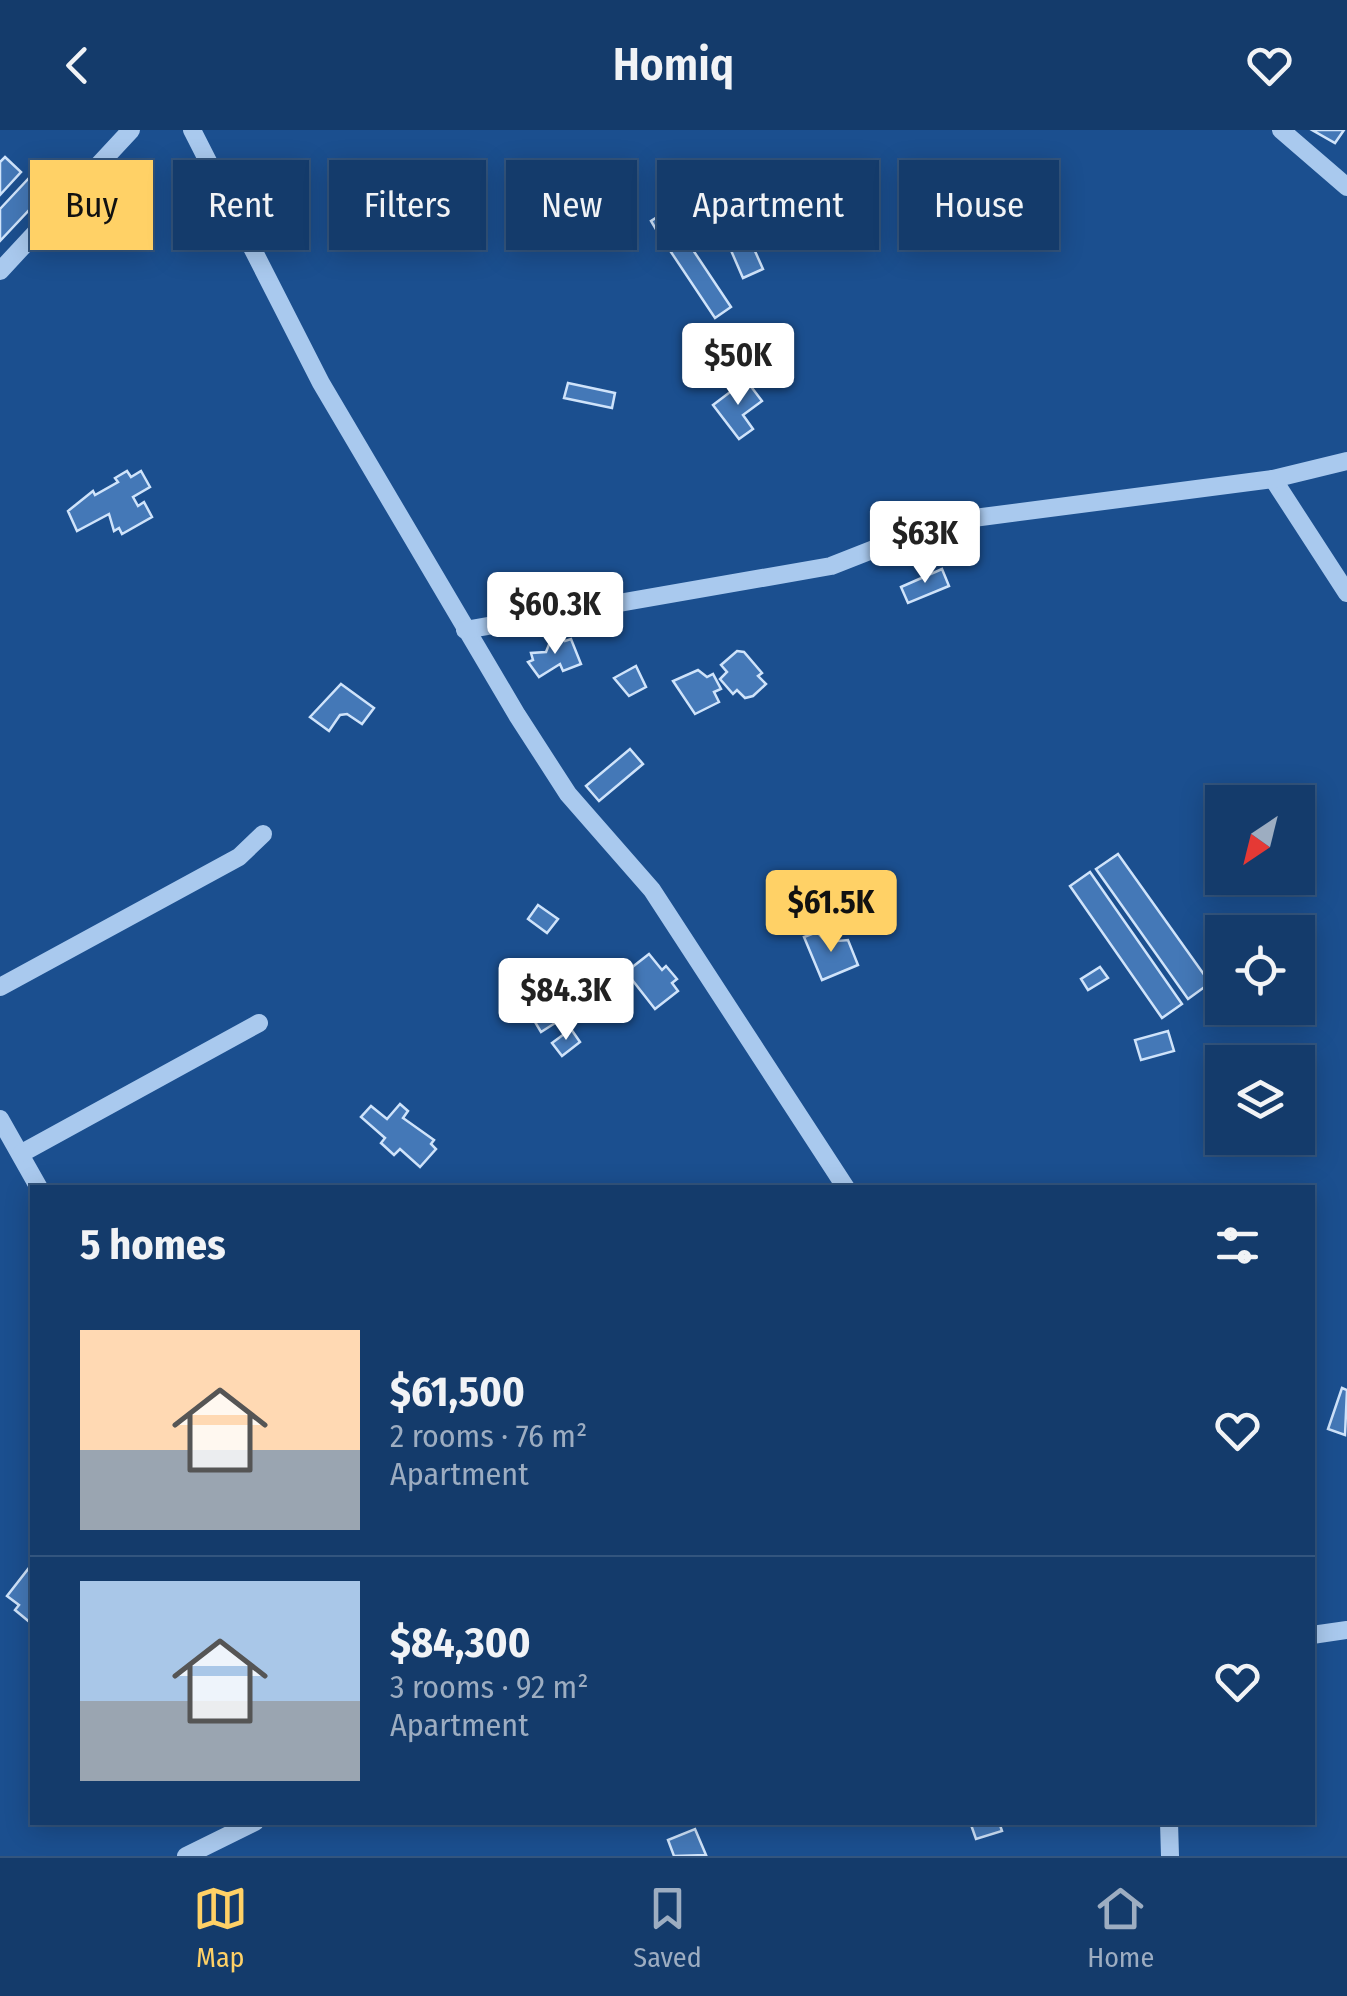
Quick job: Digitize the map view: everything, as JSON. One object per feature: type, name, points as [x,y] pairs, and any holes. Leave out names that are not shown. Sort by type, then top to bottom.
[{"type":"street","points":[[0,270],[131,130]]},
{"type":"street","points":[[192,130],[303,349],[464,630],[568,794],[652,890],[844,1185]]},
{"type":"street","points":[[1282,130],[1347,188]]},
{"type":"street","points":[[464,630],[831,566],[943,522],[1272,478],[1347,461]]},
{"type":"street","points":[[1272,478],[1347,593]]},
{"type":"street","points":[[0,988],[240,857],[263,834]]},
{"type":"street","points":[[22,1154],[260,1023]]},
{"type":"street","points":[[0,1119],[38,1185]]},
{"type":"street","points":[[1315,1635],[1347,1630]]},
{"type":"street","points":[[186,1856],[206,1851],[250,1825]]},
{"type":"street","points":[[1168,1825],[1170,1856]]},
{"type":"building","points":[[1312,130],[1344,130],[1335,143]]},
{"type":"building","points":[[5,157],[21,172],[0,195],[0,162]]},
{"type":"building","points":[[30,179],[30,209],[0,241],[0,209]]},
{"type":"building","points":[[693,250],[731,307],[715,318],[671,252]]},
{"type":"building","points":[[731,250],[755,250],[763,269],[743,278]]},
{"type":"building","points":[[746,380],[762,401],[743,415],[753,429],[739,439],[713,405]]},
{"type":"building","points":[[568,383],[615,393],[612,408],[564,398]]},
{"type":"building","points":[[127,471],[131,477],[141,471],[150,487],[133,497],[138,506],[144,502],[152,517],[122,534],[119,528],[114,531],[109,514],[77,531],[68,511],[93,491],[95,495],[118,482],[115,478]]},
{"type":"building","points":[[942,569],[949,586],[908,603],[901,587]]},
{"type":"building","points":[[563,637],[565,641],[571,639],[581,664],[563,671],[560,664],[539,677],[528,662],[533,660],[531,653],[546,652],[550,642]]},
{"type":"building","points":[[737,651],[744,652],[766,684],[753,696],[745,698],[737,690],[733,694],[720,679],[727,672],[721,665]]},
{"type":"building","points":[[636,666],[646,687],[629,696],[614,678]]},
{"type":"building","points":[[698,670],[707,677],[713,674],[721,689],[714,692],[719,702],[695,714],[673,681]]},
{"type":"building","points":[[341,684],[374,708],[362,724],[347,714],[340,715],[329,731],[310,717]]},
{"type":"building","points":[[630,749],[643,764],[599,801],[586,786]]},
{"type":"building","points":[[1118,854],[1205,976],[1205,987],[1188,999],[1096,869]]},
{"type":"building","points":[[1090,872],[1182,1004],[1162,1018],[1070,886]]},
{"type":"building","points":[[538,905],[558,919],[547,933],[528,919]]},
{"type":"building","points":[[817,932],[826,942],[848,940],[858,965],[822,980],[804,937]]},
{"type":"building","points":[[649,954],[662,970],[666,966],[677,979],[672,983],[678,991],[655,1009],[626,972]]},
{"type":"building","points":[[1100,967],[1108,978],[1088,990],[1081,979]]},
{"type":"building","points":[[536,976],[547,991],[525,1006],[515,990]]},
{"type":"building","points":[[553,1003],[563,1018],[541,1032],[532,1017]]},
{"type":"building","points":[[571,1029],[580,1042],[562,1056],[552,1043]]},
{"type":"building","points":[[1168,1031],[1174,1051],[1141,1060],[1135,1040]]},
{"type":"building","points":[[400,1104],[408,1111],[403,1118],[434,1140],[431,1144],[436,1149],[420,1167],[400,1149],[394,1155],[381,1143],[385,1138],[361,1117],[371,1106],[387,1119]]},
{"type":"building","points":[[1342,1388],[1347,1390],[1345,1435],[1328,1429]]},
{"type":"building","points":[[30,1567],[30,1622],[15,1610],[19,1605],[7,1596]]},
{"type":"building","points":[[971,1825],[1000,1825],[1002,1831],[976,1839]]},
{"type":"building","points":[[695,1829],[706,1855],[674,1856],[668,1840]]}]
